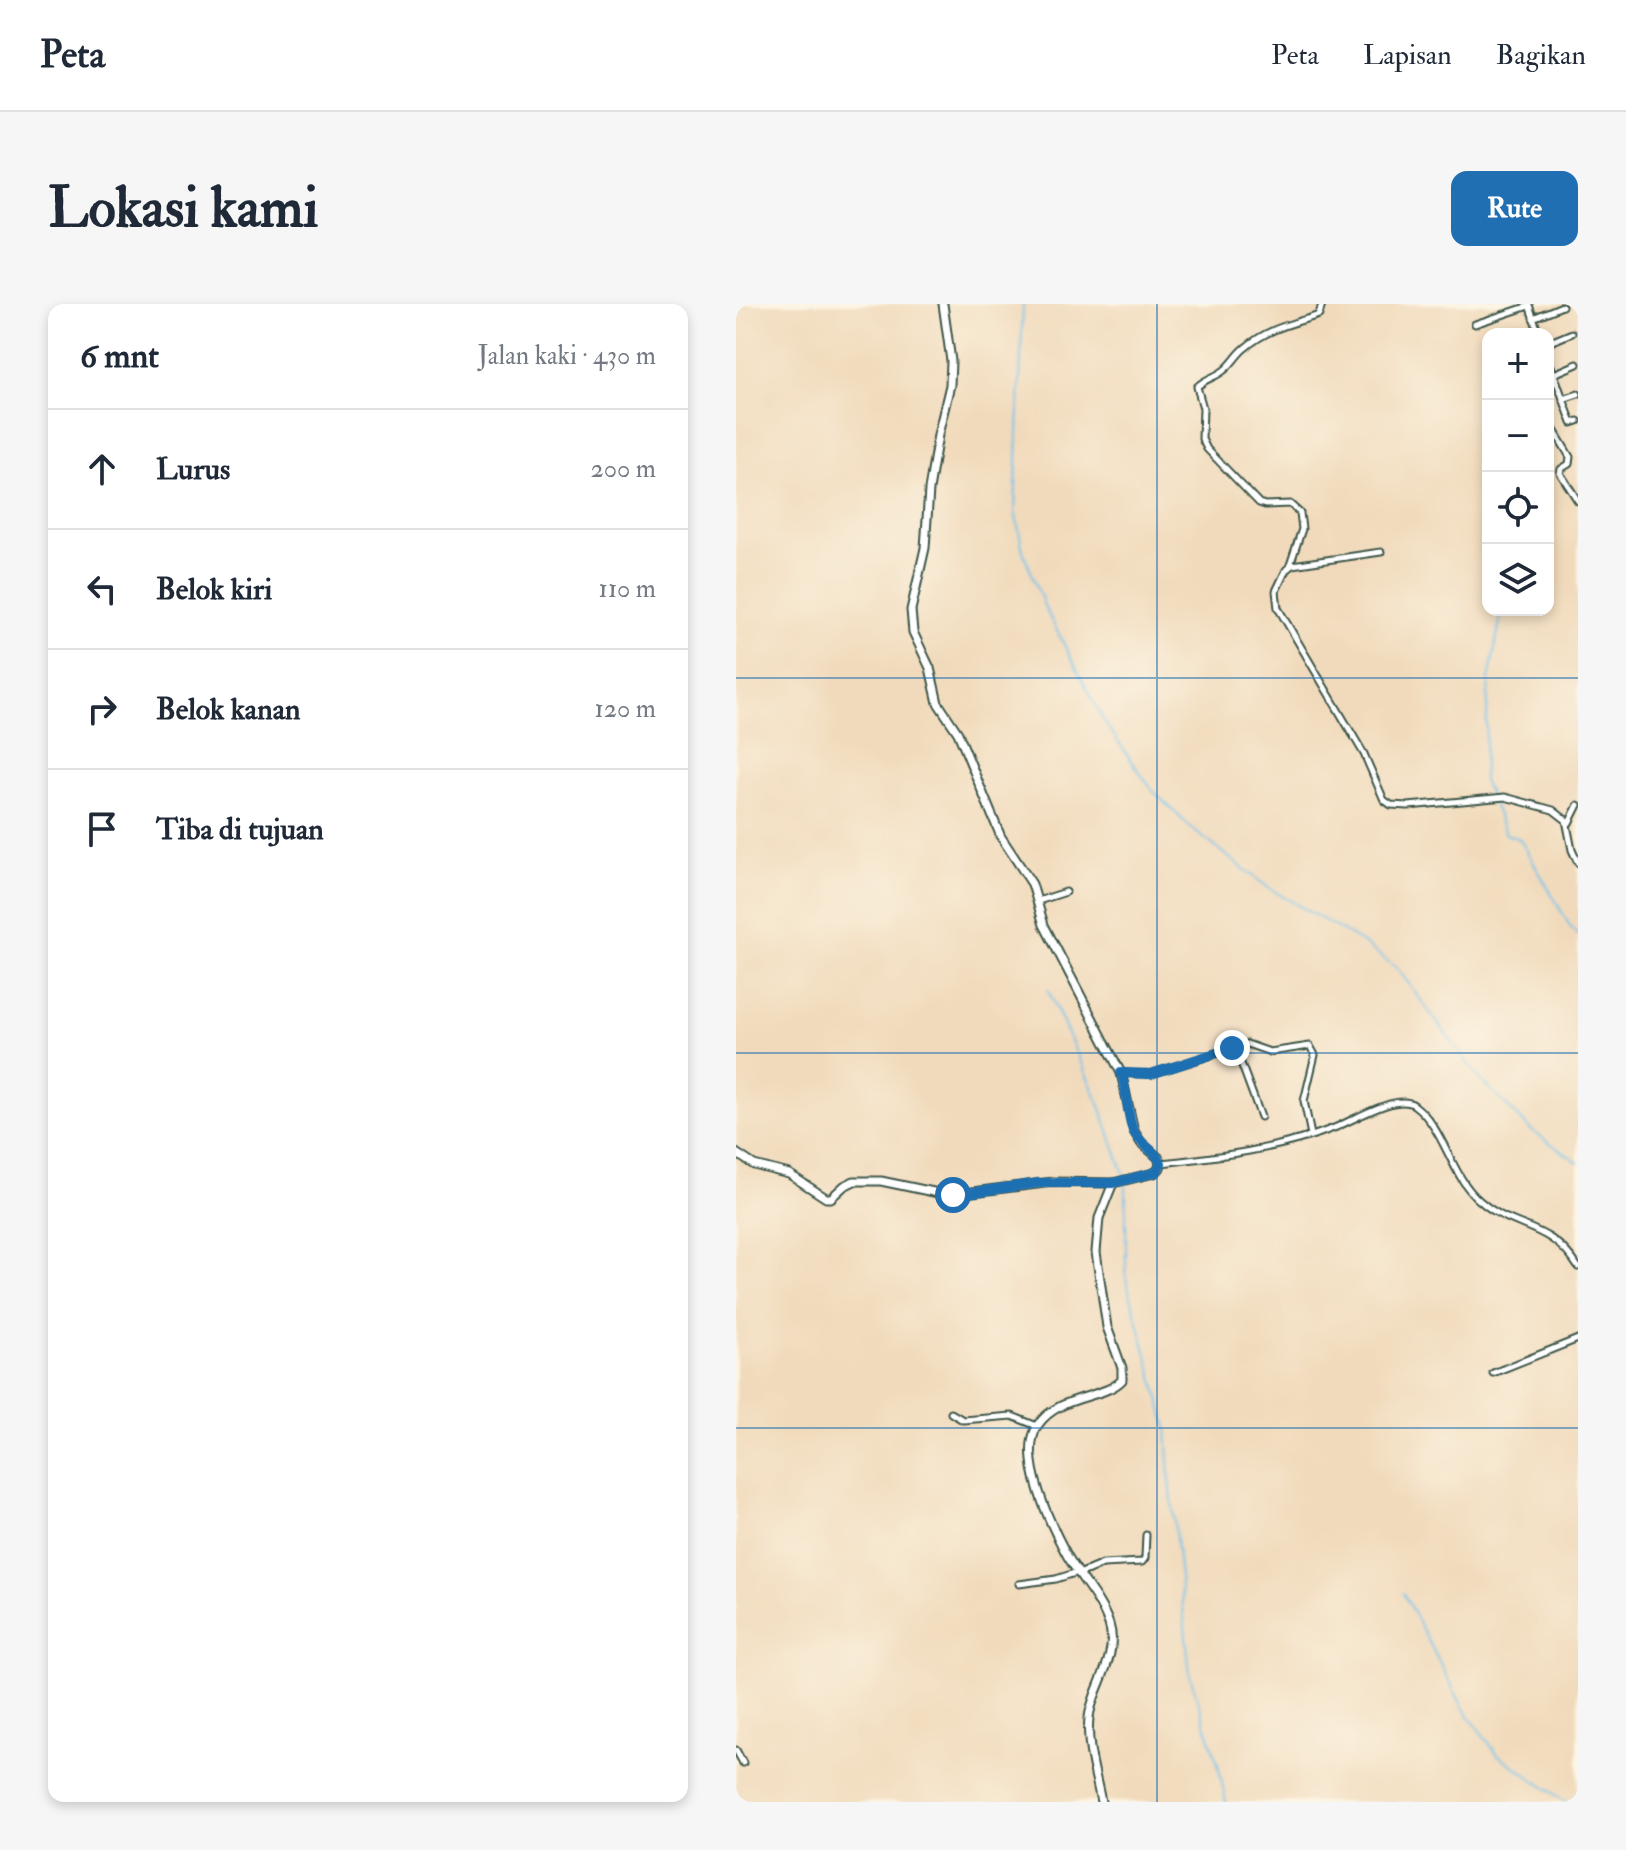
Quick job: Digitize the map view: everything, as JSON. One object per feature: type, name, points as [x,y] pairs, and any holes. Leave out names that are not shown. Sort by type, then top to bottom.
[{"type":"street","points":[[943,304],[951,361],[950,385],[929,490],[925,548],[911,610],[913,632],[930,668],[938,703],[958,733],[1001,837],[1029,878],[1044,925],[1121,1073],[1134,1131],[1161,1163]]},
{"type":"street","points":[[1322,304],[1319,315],[1265,333],[1242,350],[1225,370],[1197,387],[1203,408],[1202,439],[1207,449],[1259,503],[1290,504],[1300,513],[1302,529],[1290,566],[1276,591],[1278,608],[1364,754],[1384,800],[1403,807],[1501,797],[1553,810],[1563,816],[1568,824],[1572,850],[1578,863]]},
{"type":"street","points":[[1475,324],[1529,305],[1536,328]]},
{"type":"street","points":[[1533,318],[1562,306]]},
{"type":"street","points":[[1554,340],[1572,333]]},
{"type":"street","points":[[1577,364],[1554,374],[1572,423],[1578,421]]},
{"type":"street","points":[[1563,399],[1578,394]]},
{"type":"street","points":[[1554,430],[1570,457],[1569,464],[1560,473],[1578,501]]},
{"type":"street","points":[[1290,566],[1381,552]]},
{"type":"street","points":[[1568,824],[1578,805]]},
{"type":"street","points":[[1038,901],[1066,892]]},
{"type":"street","points":[[1121,1073],[1151,1074],[1247,1044],[1275,1052],[1312,1047],[1315,1055],[1304,1101],[1311,1135]]},
{"type":"street","points":[[1235,1047],[1261,1117]]},
{"type":"street","points":[[1161,1163],[1236,1153],[1311,1135],[1398,1102],[1412,1104],[1434,1130],[1474,1196],[1492,1209],[1549,1235],[1578,1267]]},
{"type":"street","points":[[736,1153],[747,1163],[789,1174],[826,1198],[835,1196],[849,1182],[862,1180],[948,1195],[1039,1183],[1117,1182],[1157,1172],[1161,1163]]},
{"type":"street","points":[[1101,1802],[1091,1754],[1089,1717],[1108,1658],[1111,1630],[1103,1611],[1058,1537],[1033,1473],[1032,1445],[1037,1426],[1069,1402],[1115,1386],[1122,1380],[1122,1368],[1107,1327],[1096,1252],[1099,1218],[1117,1182]]},
{"type":"street","points":[[1493,1373],[1578,1339]]},
{"type":"street","points":[[951,1413],[963,1420],[1008,1415],[1037,1426]]},
{"type":"street","points":[[1019,1584],[1056,1579],[1103,1564],[1142,1562],[1146,1535]]},
{"type":"street","points":[[736,1750],[743,1763]]},
{"type":"waterway","points":[[1023,304],[1015,511],[1023,551],[1045,608],[1105,723],[1153,791],[1192,829],[1270,889],[1363,943],[1397,968],[1478,1077],[1532,1131],[1578,1162]]},
{"type":"waterway","points":[[1501,616],[1489,680],[1483,780],[1506,834],[1520,839],[1578,935]]},
{"type":"waterway","points":[[1048,990],[1099,1103],[1125,1177]]},
{"type":"waterway","points":[[1126,1184],[1126,1279],[1167,1427],[1190,1675],[1226,1802]]},
{"type":"waterway","points":[[1403,1593],[1464,1709],[1497,1754],[1566,1802]]},
{"type":"route","points":[[953,1195],[1039,1183],[1113,1183],[1157,1172],[1161,1163],[1159,1158],[1141,1143],[1134,1131],[1121,1073],[1151,1074],[1232,1048]]}]
